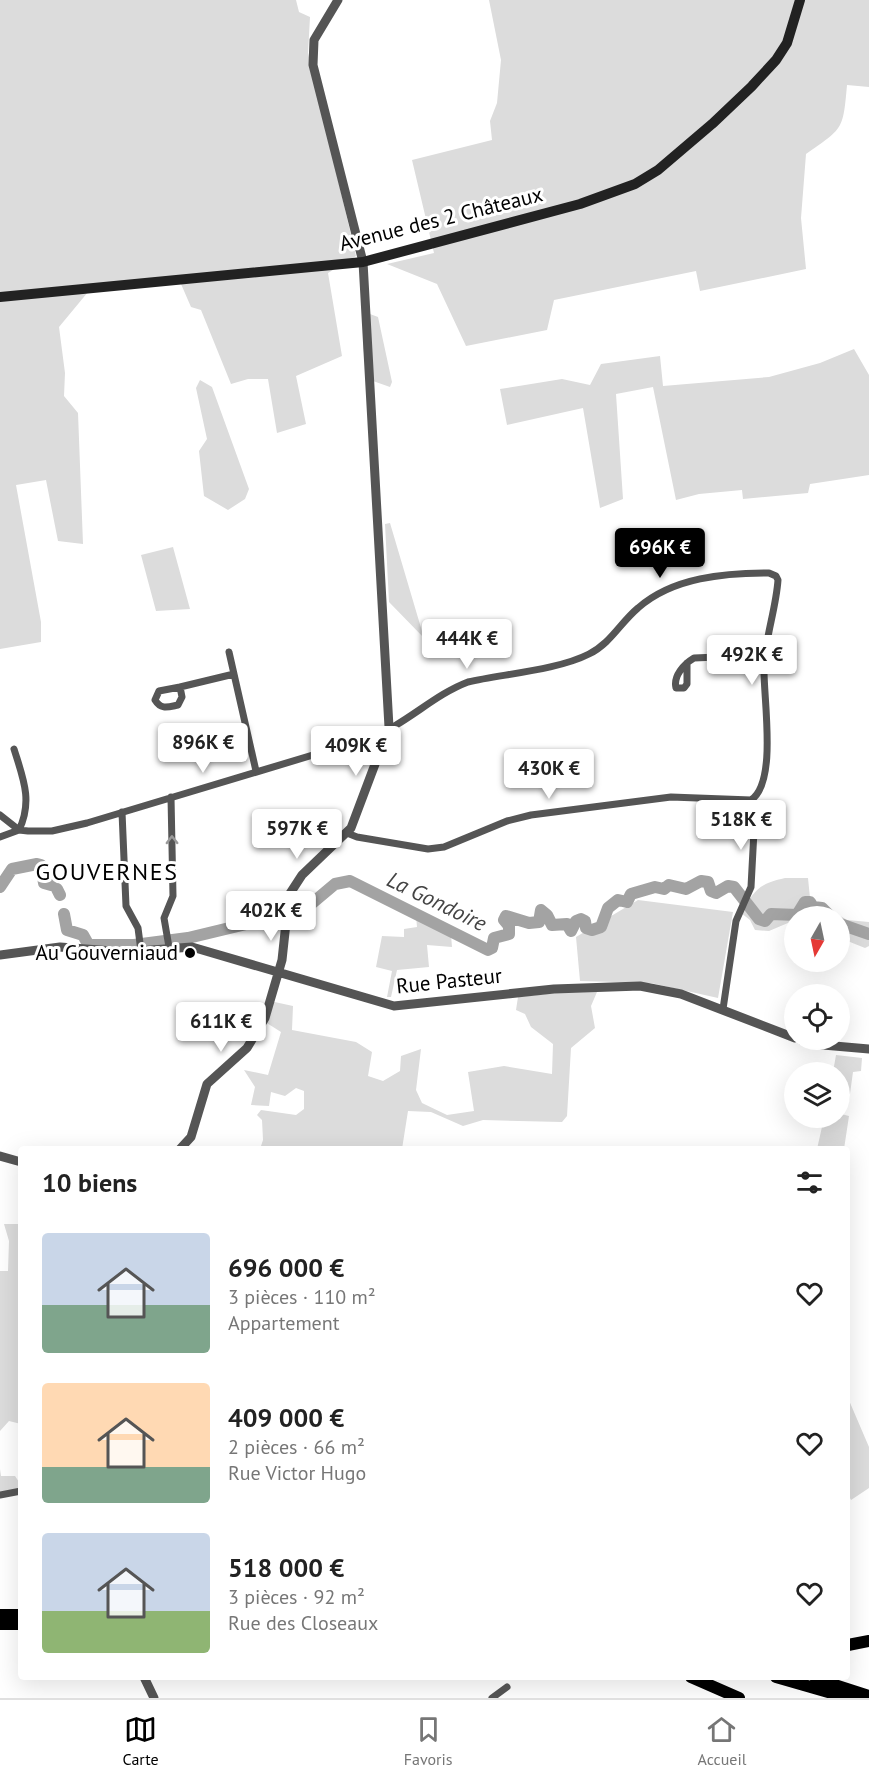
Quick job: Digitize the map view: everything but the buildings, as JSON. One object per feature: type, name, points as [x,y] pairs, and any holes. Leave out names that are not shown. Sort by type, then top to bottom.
[{"type":"highway","points":[[0,1615],[18,1615]]},
{"type":"highway","points":[[0,1624],[18,1624]]},
{"type":"highway","points":[[850,1645],[869,1641]]},
{"type":"highway","points":[[698,1680],[739,1698]]},
{"type":"highway","points":[[786,1680],[849,1698]]},
{"type":"highway","points":[[817,1680],[869,1696]]},
{"type":"main road","name":"Avenue des 2 Châteaux","points":[[0,297],[363,262],[580,204],[634,184],[658,170],[736,101],[776,60],[787,44],[800,0]]},
{"type":"street","points":[[183,1146],[191,1137],[207,1084],[236,1059],[256,1036],[273,996],[279,971],[289,895],[297,881],[347,833],[388,732],[390,711],[363,262],[313,65],[314,40],[338,0]]},
{"type":"street","points":[[0,837],[20,830],[52,831],[388,732],[454,688],[567,662],[601,648],[640,606],[672,586],[695,580],[755,573],[776,576],[778,586],[766,655],[766,753],[760,791],[751,800]]},
{"type":"street","points":[[228,652],[256,771]]},
{"type":"street","points":[[687,663],[698,657],[766,655]]},
{"type":"street","points":[[180,687],[234,674]]},
{"type":"street","points":[[14,749],[28,799],[27,815],[20,830]]},
{"type":"street","points":[[169,942],[164,916],[173,896],[171,797]]},
{"type":"street","points":[[347,833],[357,837],[428,849],[444,847],[507,821],[531,815],[671,797],[751,800],[755,804],[751,886],[736,921],[723,1009]]},
{"type":"street","points":[[122,812],[126,906],[138,928],[140,946]]},
{"type":"street","points":[[0,815],[20,830]]},
{"type":"street","name":"Rue Pasteur","points":[[0,955],[60,947],[140,946],[169,942],[199,948],[394,1006],[554,989],[640,986],[681,994],[784,1034]]},
{"type":"street","points":[[850,1047],[869,1049]]},
{"type":"street","points":[[0,1156],[18,1161]]},
{"type":"street","points":[[0,1496],[18,1492]]},
{"type":"street","points":[[145,1680],[154,1698]]},
{"type":"street","points":[[492,1698],[507,1687]]},
{"type":"shaded area","points":[[0,0],[296,0],[299,12],[310,17],[308,53],[356,256],[328,273],[342,356],[296,376],[306,424],[277,433],[268,379],[248,379],[231,384],[201,310],[191,307],[181,284],[88,292],[59,327],[65,373],[64,396],[78,413],[83,544],[58,541],[46,480],[16,485],[41,622],[41,642],[0,649]]},
{"type":"shaded area","points":[[489,0],[869,0],[869,87],[847,85],[844,112],[839,127],[806,154],[801,218],[806,269],[700,291],[696,271],[554,300],[547,330],[466,346],[437,284],[387,264],[434,253],[412,160],[492,140],[490,121],[497,103],[501,60]]},
{"type":"shaded area","points":[[370,314],[378,317],[392,382],[390,387],[373,381],[367,363],[363,340]]},
{"type":"shaded area","points":[[854,349],[869,375],[869,475],[810,484],[808,493],[743,499],[742,490],[699,494],[676,500],[653,387],[616,394],[623,499],[600,508],[583,408],[507,425],[500,389],[562,379],[590,385],[601,364],[660,356],[663,386],[769,377],[820,363]]},
{"type":"shaded area","points":[[200,380],[212,387],[249,489],[245,499],[228,510],[204,496],[199,451],[207,439],[196,388]]},
{"type":"shaded area","points":[[390,523],[424,638],[389,602],[385,524]]},
{"type":"shaded area","points":[[173,547],[190,609],[156,611],[141,555]]},
{"type":"shaded area","points":[[785,878],[808,878],[810,898],[823,906],[784,906],[784,925],[769,931],[755,930],[750,920],[741,913],[758,889]]},
{"type":"shaded area","points":[[638,900],[733,912],[718,998],[651,983],[580,981],[576,937]]},
{"type":"shaded area","points":[[416,916],[451,935],[452,947],[427,945],[429,967],[397,970],[391,997],[387,997],[392,971],[376,967],[382,936],[404,937],[404,929],[417,927]]},
{"type":"shaded area","points":[[850,920],[869,922],[869,946],[865,948],[850,942]]},
{"type":"shaded area","points":[[565,992],[597,992],[591,1006],[595,1028],[571,1048],[567,1116],[562,1122],[483,1120],[463,1126],[431,1112],[408,1111],[402,1146],[261,1146],[262,1120],[257,1115],[261,1110],[296,1115],[304,1109],[304,1091],[296,1088],[285,1096],[271,1092],[269,1106],[251,1105],[255,1087],[244,1070],[268,1075],[281,1032],[262,1020],[270,1001],[293,1006],[292,1030],[356,1042],[372,1052],[368,1076],[383,1081],[400,1071],[401,1056],[421,1049],[416,1090],[422,1103],[447,1115],[474,1111],[468,1072],[504,1066],[552,1074],[553,1044],[531,1027],[525,1014],[516,1010],[518,997]]},
{"type":"shaded area","points":[[836,1055],[862,1058],[861,1071],[853,1072],[850,1094],[850,1062],[835,1062]]},
{"type":"shaded area","points":[[822,1128],[847,1128],[844,1146],[818,1146]]},
{"type":"shaded area","points":[[4,1224],[18,1224],[18,1423],[9,1421],[0,1431],[0,1271],[8,1271],[9,1241]]},
{"type":"shaded area","points":[[850,1403],[869,1447],[869,1488],[851,1500]]},
{"type":"shaded area","points":[[0,1469],[1,1476],[15,1476],[18,1480],[18,1492],[0,1492]]},
{"type":"waterway","name":"La Gondoire","points":[[0,887],[12,869],[37,864],[41,865],[44,883],[51,885]]},
{"type":"waterway","name":"La Gondoire","points":[[93,945],[134,945],[188,938],[304,910],[335,884],[350,881],[488,950],[492,948],[494,938],[509,934],[509,926],[504,920],[506,916],[529,923],[539,922],[541,910],[547,915],[552,925],[567,924],[571,931],[576,921],[581,919],[585,921],[586,928],[592,930],[601,927],[608,908],[618,900],[627,902],[631,894],[655,887],[664,889],[669,885],[686,889],[701,881],[708,882],[711,891],[716,893],[728,886],[734,887],[759,919],[765,921],[771,914],[784,914]]},
{"type":"waterway","name":"La Gondoire","points":[[57,889],[60,895]]},
{"type":"waterway","name":"La Gondoire","points":[[803,906],[805,902],[810,902],[812,906]]},
{"type":"waterway","name":"La Gondoire","points":[[64,914],[67,930],[83,935],[88,944]]},
{"type":"waterway","name":"La Gondoire","points":[[850,927],[869,934]]},
{"type":"place","name":"Au Gouverniaud","points":[[190,953]]},
{"type":"district","name":"GOUVERNES","points":[[107,872]]}]
